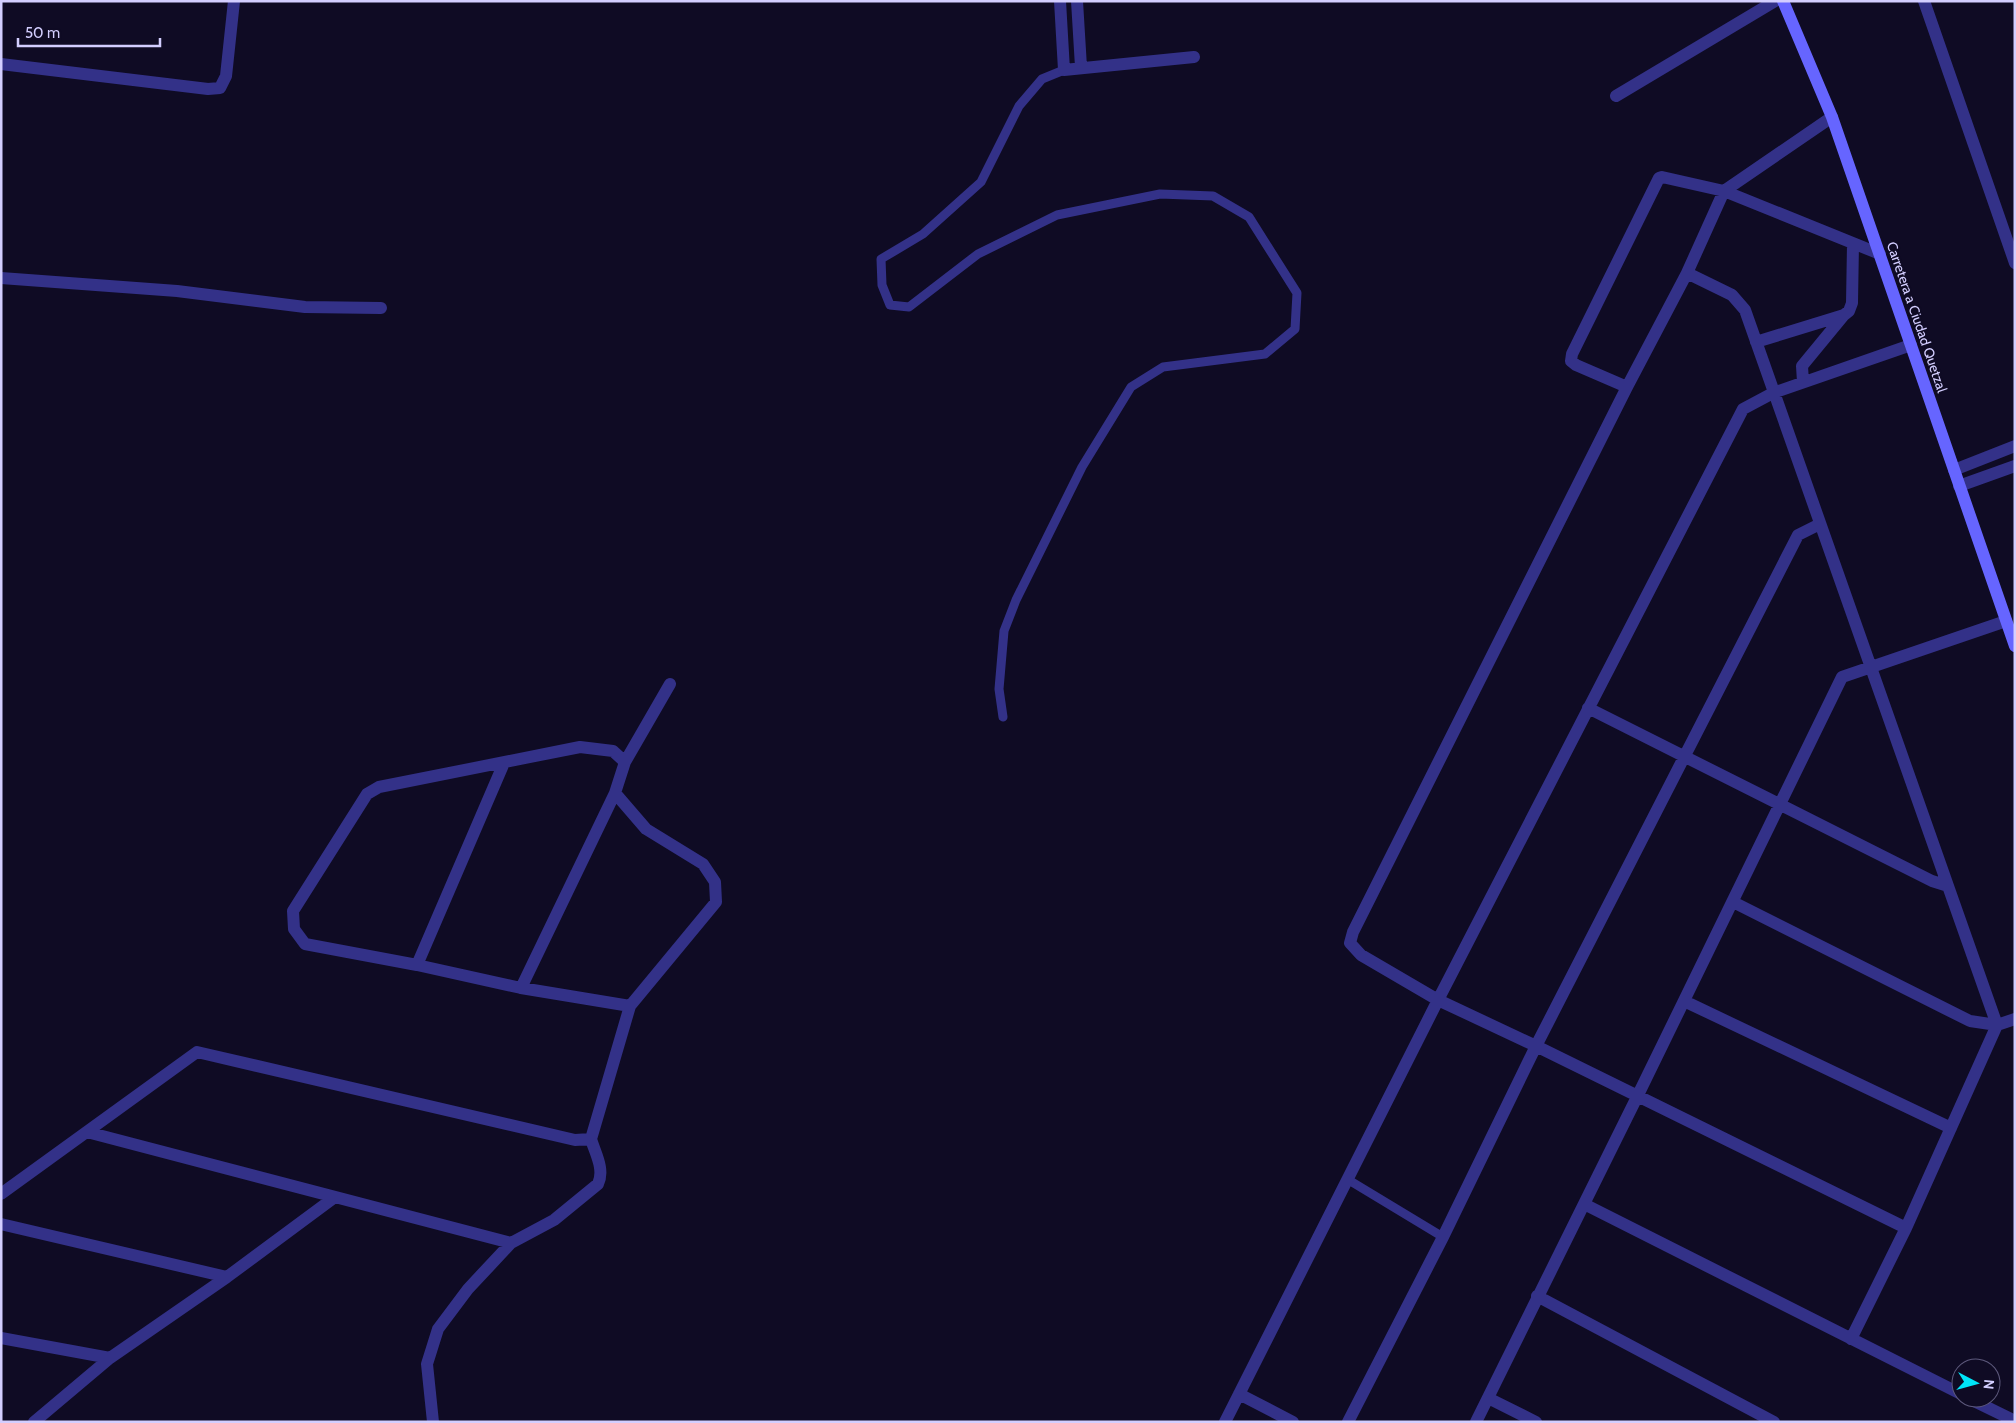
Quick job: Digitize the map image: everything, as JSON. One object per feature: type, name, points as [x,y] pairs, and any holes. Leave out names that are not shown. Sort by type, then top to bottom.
[{"type":"main road","name":"Carretera a Ciudad Quetzal","points":[[1783,1],[1832,116],[2015,646]]},
{"type":"street","points":[[1,64],[208,89],[220,88],[226,76],[234,1]]},
{"type":"street","points":[[1060,1],[1064,70],[1194,57]]},
{"type":"street","points":[[1077,1],[1081,67]]},
{"type":"street","points":[[1616,96],[1775,1]]},
{"type":"street","points":[[1924,1],[2015,263]]},
{"type":"street","points":[[1832,116],[1724,191],[1688,272],[1627,386],[1353,932],[1350,943],[1361,956],[1438,1000],[1536,1046],[1906,1228]]},
{"type":"street","points":[[1627,386],[1576,365],[1571,361],[1577,345],[1659,178],[1666,177],[1724,191],[1880,254]]},
{"type":"street","points":[[1803,382],[1802,366],[1849,310],[1852,303],[1853,244]]},
{"type":"street","points":[[1688,272],[1732,295],[1745,310],[1997,1025],[1906,1228],[1852,1339]]},
{"type":"street","points":[[1,278],[177,292],[305,307],[381,308]]},
{"type":"street","points":[[1756,342],[1844,315]]},
{"type":"street","points":[[1225,1422],[1438,1000],[1743,409],[1773,393],[1911,345]]},
{"type":"street","points":[[1954,470],[2015,446]]},
{"type":"street","points":[[1959,486],[2015,466]]},
{"type":"street","points":[[1348,1422],[1443,1238],[1536,1046],[1798,535],[1820,524]]},
{"type":"street","points":[[1476,1422],[1842,677],[2006,621]]},
{"type":"street","points":[[521,988],[615,793],[625,762],[670,684]]},
{"type":"street","points":[[1588,708],[1932,881],[1948,886]]},
{"type":"street","points":[[625,762],[612,751],[580,747],[379,787],[367,794],[293,912],[294,929],[305,944],[417,964],[521,988],[630,1006]]},
{"type":"street","points":[[417,964],[504,763]]},
{"type":"street","points":[[433,1422],[427,1364],[438,1329],[468,1289],[511,1243],[554,1220],[598,1184],[601,1170],[590,1139],[630,1006],[716,902],[715,882],[703,864],[646,829],[615,793]]},
{"type":"street","points":[[1733,902],[1970,1021],[1997,1025],[2015,1019]]},
{"type":"street","points":[[1684,1002],[1951,1128]]},
{"type":"street","points":[[1,1194],[197,1052],[575,1140],[590,1139]]},
{"type":"street","points":[[87,1132],[511,1243]]},
{"type":"street","points":[[34,1422],[110,1358],[227,1277],[335,1197]]},
{"type":"street","points":[[1584,1204],[1951,1389]]},
{"type":"street","points":[[1,1224],[227,1277]]},
{"type":"street","points":[[1537,1296],[1774,1422]]},
{"type":"street","points":[[1,1338],[110,1358]]},
{"type":"street","points":[[1239,1394],[1293,1422]]},
{"type":"street","points":[[1488,1398],[1536,1422]]},
{"type":"street","points":[[1988,1408],[2015,1421]]},
{"type":"lane","points":[[1003,717],[1000,689],[1004,631],[1016,600],[1082,466],[1131,387],[1163,367],[1265,354],[1295,329],[1297,293],[1249,217],[1213,196],[1160,194],[1057,215],[978,254],[909,307],[890,305],[882,285],[881,259],[923,234],[981,182],[1018,106],[1042,80],[1064,70]]},
{"type":"lane","points":[[1347,1179],[1443,1238]]}]
